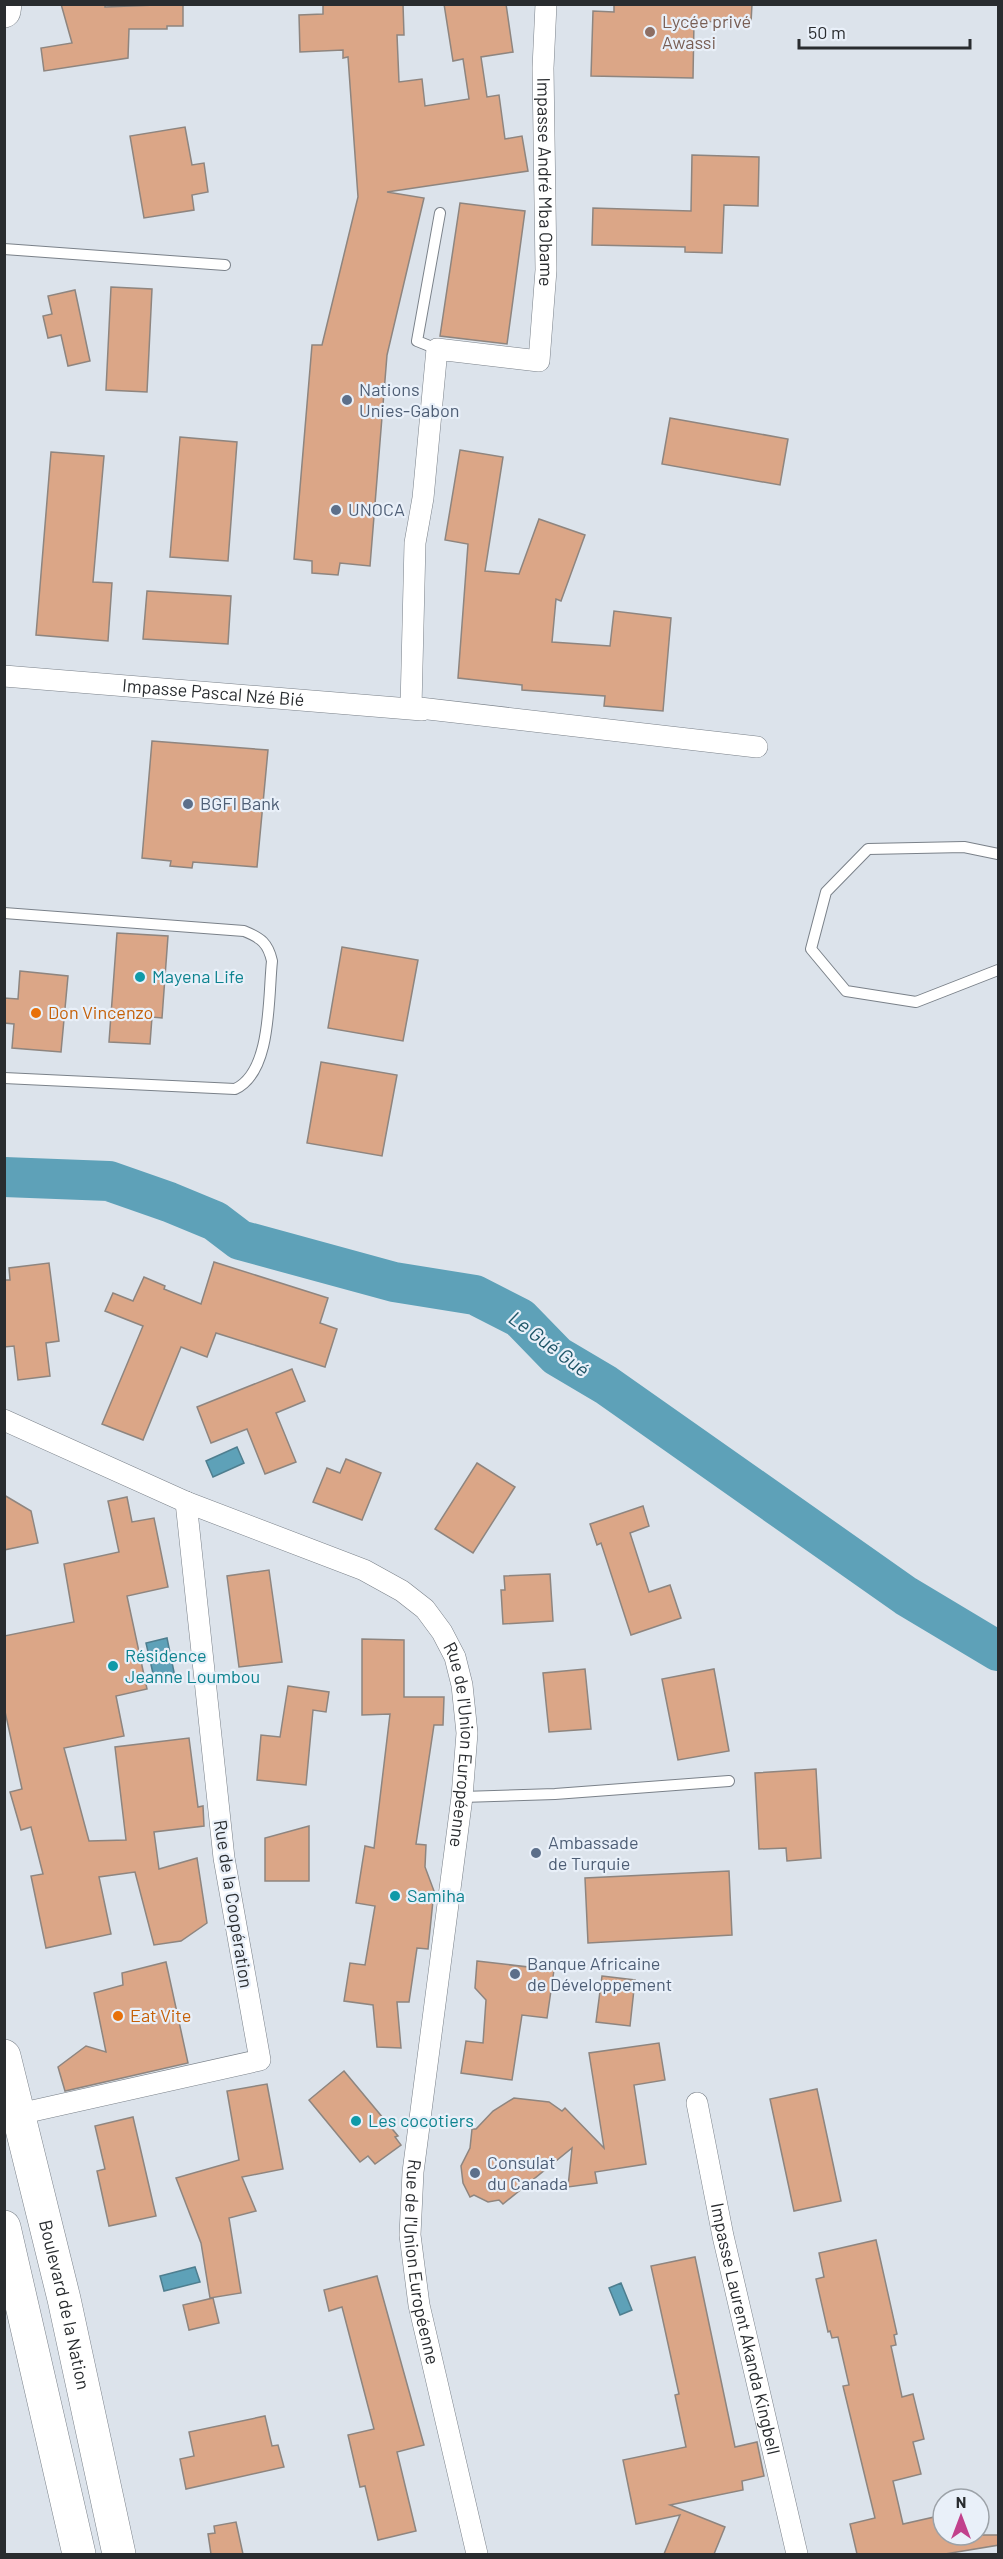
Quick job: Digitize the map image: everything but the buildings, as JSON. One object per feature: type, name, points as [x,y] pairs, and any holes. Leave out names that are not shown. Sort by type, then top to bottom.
[{"type":"main road","points":[[4,11],[5,4]]},
{"type":"main road","name":"Boulevard de la Nation","points":[[4,2056],[64,2299],[119,2554]]},
{"type":"main road","points":[[4,2227],[79,2554]]},
{"type":"street","name":"Impasse André Mba Obame","points":[[437,349],[539,361],[546,270],[543,68],[546,4]]},
{"type":"street","points":[[417,709],[416,543],[423,498],[437,349]]},
{"type":"street","name":"Impasse Pascal Nzé Bié","points":[[4,676],[417,709],[757,747]]},
{"type":"street","name":"Rue de l'Union Européenne","points":[[4,1420],[186,1502],[363,1570],[402,1591],[424,1609],[446,1641],[462,1685],[467,1733],[462,1797],[413,2172],[410,2235],[419,2305],[477,2554]]},
{"type":"street","name":"Rue de la Coopération","points":[[19,2114],[260,2060],[224,1857],[186,1502]]},
{"type":"street","name":"Impasse Laurent Akanda Kingbell","points":[[697,2103],[723,2236],[797,2554]]},
{"type":"lane","points":[[437,349],[417,341],[440,213]]},
{"type":"lane","points":[[4,249],[225,265]]},
{"type":"lane","points":[[999,854],[964,847],[868,849],[826,892],[811,949],[846,991],[916,1002],[999,970]]},
{"type":"lane","points":[[4,913],[244,931],[259,937],[269,946],[273,961],[262,1056],[246,1084],[235,1089],[4,1078]]},
{"type":"lane","points":[[462,1797],[566,1793],[729,1781]]},
{"type":"water","points":[[237,1447],[244,1463],[213,1477],[206,1461]]},
{"type":"water","points":[[167,1638],[175,1677],[155,1682],[146,1643]]},
{"type":"water","points":[[195,2267],[200,2282],[164,2291],[160,2276]]},
{"type":"water","points":[[621,2283],[632,2310],[620,2315],[609,2288]]},
{"type":"waterway","name":"Le Gué Gué","points":[[4,1177],[109,1181],[215,1221],[240,1240],[394,1282],[475,1295],[520,1318],[557,1356],[606,1385],[906,1596],[998,1651]]},
{"type":"place","name":"Lycée privé Awassi","points":[[650,32]]},
{"type":"place","name":"Nations Unies-Gabon","points":[[347,400]]},
{"type":"place","name":"UNOCA","points":[[336,510]]},
{"type":"place","name":"BGFI Bank","points":[[188,804]]},
{"type":"place","name":"Mayena Life","points":[[140,977]]},
{"type":"place","name":"Don Vincenzo","points":[[36,1013]]},
{"type":"place","name":"Résidence Jeanne Loumbou","points":[[113,1666]]},
{"type":"place","name":"Ambassade de Turquie","points":[[536,1853]]},
{"type":"place","name":"Samiha","points":[[395,1896]]},
{"type":"place","name":"Banque Africaine de Développement","points":[[515,1974]]},
{"type":"place","name":"Eat Vite","points":[[118,2016]]},
{"type":"place","name":"Les cocotiers","points":[[356,2121]]},
{"type":"place","name":"Consulat du Canada","points":[[475,2173]]}]
